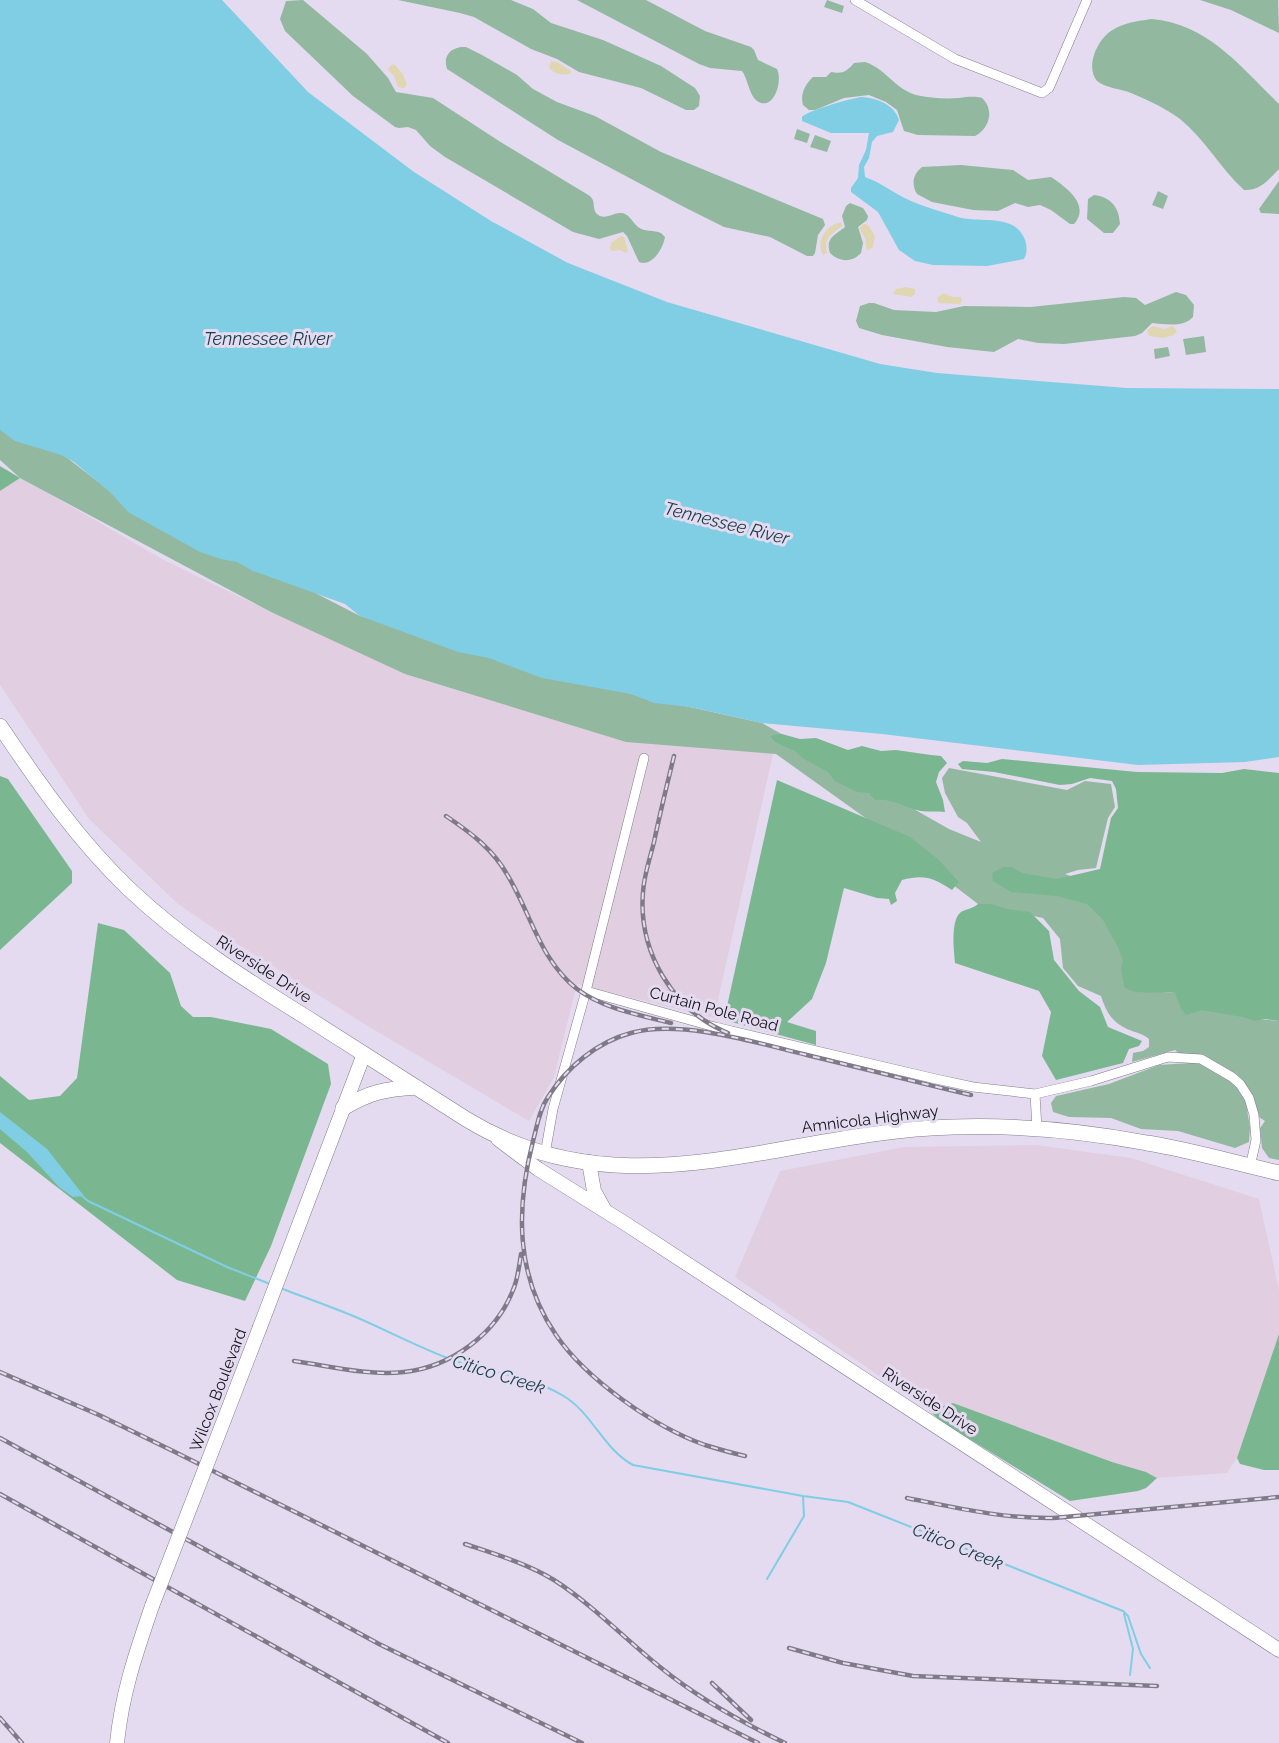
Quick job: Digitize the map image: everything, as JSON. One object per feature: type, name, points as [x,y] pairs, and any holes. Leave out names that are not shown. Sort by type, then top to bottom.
[{"type":"main road","name":"Riverside Drive","points":[[0,726],[37,783],[72,828],[110,870],[150,908],[223,965],[488,1132],[545,1154],[572,1159]]},
{"type":"main road","points":[[343,1108],[379,1090],[416,1087]]},
{"type":"main road","name":"Amnicola Highway","points":[[572,1159],[622,1166],[670,1166],[858,1135],[906,1129],[952,1127],[1037,1129],[1148,1143],[1279,1173]]},
{"type":"street","points":[[855,0],[955,59],[1042,93],[1049,88],[1087,0]]},
{"type":"street","points":[[545,1154],[553,1109],[586,991],[644,758]]},
{"type":"street","name":"Curtain Pole Road","points":[[586,991],[715,1027],[927,1077],[973,1087],[1035,1094],[1091,1081],[1168,1056],[1201,1059],[1232,1077],[1240,1084],[1249,1098],[1254,1115],[1256,1140],[1250,1167]]},
{"type":"street","name":"Wilcox Boulevard","points":[[117,1743],[127,1678],[152,1606],[364,1054]]},
{"type":"street","points":[[1035,1094],[1037,1129]]},
{"type":"street","name":"Riverside Drive","points":[[488,1132],[538,1169],[605,1210],[1279,1650]]},
{"type":"street","points":[[589,1162],[594,1191],[605,1210]]},
{"type":"shaded area","points":[[21,477],[162,559],[271,612],[425,668],[750,742],[773,754],[714,1018],[577,984],[554,1077],[529,1121],[366,1025],[178,904],[89,819],[0,685],[0,491]]},
{"type":"shaded area","points":[[1036,1145],[1131,1158],[1259,1199],[1279,1290],[1279,1334],[1237,1458],[1227,1473],[1157,1478],[1146,1472],[1112,1462],[953,1403],[929,1410],[735,1277],[780,1171],[904,1147]]},
{"type":"green space","points":[[303,0],[367,54],[388,78],[396,92],[433,98],[590,196],[596,213],[601,217],[622,213],[628,215],[640,229],[661,233],[665,237],[659,252],[648,262],[639,262],[623,232],[599,239],[573,232],[445,157],[430,146],[416,130],[408,127],[395,127],[353,96],[285,31],[280,19],[286,1]]},
{"type":"green space","points":[[398,0],[511,0],[533,9],[551,23],[603,40],[661,66],[695,88],[700,96],[699,106],[694,110],[686,110],[641,88],[579,72],[557,59],[531,49],[474,17]]},
{"type":"green space","points":[[577,0],[646,0],[705,31],[751,47],[758,60],[777,69],[779,81],[776,94],[768,102],[757,101],[742,71],[710,68],[699,64]]},
{"type":"green space","points":[[827,0],[844,6],[842,13],[824,7]]},
{"type":"green space","points":[[1200,0],[1278,0],[1279,33],[1231,10]]},
{"type":"green space","points":[[1152,19],[1190,29],[1207,38],[1237,62],[1279,104],[1279,169],[1263,184],[1255,189],[1244,190],[1197,135],[1180,119],[1144,98],[1109,87],[1094,77],[1092,64],[1094,54],[1108,33],[1128,23]]},
{"type":"green space","points":[[461,47],[482,55],[517,75],[533,89],[557,102],[595,116],[661,152],[823,219],[825,225],[818,235],[815,253],[813,256],[807,256],[770,237],[724,227],[558,140],[447,69],[448,54]]},
{"type":"green space","points":[[865,62],[916,95],[982,98],[989,113],[987,124],[975,136],[918,135],[904,131],[897,110],[886,102],[869,95],[844,98],[815,110],[809,110],[803,105],[804,90],[813,77],[826,77],[831,72],[844,72],[854,63]]},
{"type":"green space","points":[[797,129],[810,134],[807,143],[794,139]]},
{"type":"green space","points":[[815,135],[831,141],[827,152],[810,147]]},
{"type":"green space","points":[[961,165],[1013,170],[1028,180],[1051,177],[1074,197],[1080,210],[1079,217],[1074,224],[1070,224],[1040,205],[1028,207],[1015,203],[998,211],[973,210],[932,202],[917,194],[914,179],[922,167]]},
{"type":"green space","points":[[1279,181],[1279,214],[1261,213],[1259,209]]},
{"type":"green space","points":[[1158,191],[1168,196],[1163,209],[1152,205]]},
{"type":"green space","points":[[1094,195],[1105,198],[1116,208],[1120,224],[1113,233],[1104,233],[1087,219],[1088,199]]},
{"type":"green space","points":[[850,203],[863,208],[868,216],[867,220],[858,227],[863,243],[861,253],[846,260],[830,253],[829,244],[832,237],[845,227],[842,216],[846,206]]},
{"type":"green space","points":[[1176,292],[1186,295],[1194,305],[1193,317],[1184,323],[1152,323],[1142,333],[1135,336],[1064,344],[1038,343],[1018,339],[994,352],[947,347],[882,335],[859,328],[856,321],[860,306],[869,303],[894,310],[936,312],[964,306],[1031,307],[1124,297],[1136,298],[1145,305]]},
{"type":"green space","points":[[1204,336],[1206,352],[1186,355],[1183,339]]},
{"type":"green space","points":[[1168,347],[1170,356],[1155,359],[1154,349]]},
{"type":"green space","points":[[0,406],[97,481],[360,616],[631,694],[762,723],[949,829],[981,842],[967,823],[958,817],[945,793],[942,778],[949,768],[1067,790],[1085,781],[1111,784],[1115,807],[1108,818],[1096,868],[1065,874],[1106,890],[1151,991],[1175,993],[1246,1018],[1279,1021],[1279,1160],[1269,1158],[1262,1148],[1260,1128],[1265,1121],[1247,1109],[1250,1128],[1249,1142],[1235,1148],[1178,1131],[1141,1129],[1111,1118],[1069,1117],[1053,1112],[1051,1103],[1056,1096],[1109,1084],[1159,1065],[1190,1063],[1175,1050],[1132,1062],[1133,1053],[1149,1047],[1149,1039],[1117,1023],[1107,1012],[1101,996],[1078,986],[1063,968],[1060,939],[1043,918],[978,904],[867,819],[776,754],[626,742],[405,674],[271,612],[20,478],[0,460]]},
{"type":"green space","points":[[0,466],[20,478],[0,491]]},
{"type":"green space","points":[[782,734],[800,739],[816,738],[848,750],[862,746],[881,751],[896,750],[941,756],[947,763],[939,772],[936,782],[945,812],[915,810],[887,800],[875,800],[869,793],[857,792],[835,781],[828,772],[804,759],[795,751],[775,742],[770,736]]},
{"type":"green space","points":[[1002,759],[1137,772],[1222,773],[1244,769],[1279,773],[1279,1021],[1265,1019],[1255,1021],[1202,1010],[1186,1015],[1175,993],[1142,993],[1129,990],[1124,987],[1121,968],[1123,961],[1118,947],[1103,920],[1087,904],[1057,896],[1011,892],[993,881],[992,873],[1003,867],[1012,867],[1022,873],[1057,879],[1100,869],[1111,818],[1118,808],[1116,789],[1112,781],[1090,778],[1060,785],[994,772],[962,769],[958,764],[963,761],[987,763]]},
{"type":"green space","points":[[0,776],[8,779],[72,871],[72,883],[0,950]]},
{"type":"green space","points":[[777,780],[910,837],[939,860],[959,882],[952,890],[923,877],[902,880],[895,893],[897,901],[891,905],[889,899],[877,898],[844,888],[826,963],[812,999],[787,1022],[816,1031],[816,1045],[724,1020]]},
{"type":"green space","points":[[978,904],[991,904],[1030,912],[1049,931],[1054,960],[1079,991],[1100,1007],[1108,1027],[1142,1041],[1139,1046],[1129,1049],[1123,1063],[1056,1080],[1042,1056],[1051,1012],[1039,991],[955,963],[955,922],[961,912]]},
{"type":"green space","points":[[98,923],[124,930],[170,973],[181,1006],[193,1017],[211,1017],[271,1029],[328,1064],[331,1084],[271,1246],[245,1301],[177,1280],[0,1143],[0,1076],[29,1100],[60,1096],[77,1078]]},
{"type":"green space","points":[[1279,1334],[1279,1470],[1264,1470],[1240,1464],[1237,1458]]},
{"type":"green space","points":[[953,1403],[1112,1462],[1146,1472],[1157,1478],[1146,1488],[1138,1491],[1070,1501],[940,1421],[929,1410]]},
{"type":"sand","points":[[551,61],[571,71],[571,74],[553,72],[549,67]]},
{"type":"sand","points":[[394,64],[402,73],[407,84],[404,88],[398,87],[394,76],[388,70]]},
{"type":"sand","points":[[842,223],[842,226],[827,240],[827,253],[823,255],[821,240],[829,228]]},
{"type":"sand","points":[[864,224],[868,225],[875,236],[873,247],[867,251],[865,238],[859,228]]},
{"type":"sand","points":[[621,236],[624,237],[628,251],[626,253],[620,250],[612,251],[610,248],[611,243]]},
{"type":"sand","points":[[906,287],[915,289],[912,297],[893,294],[896,289]]},
{"type":"sand","points":[[943,293],[961,297],[962,301],[959,304],[939,303],[937,298]]},
{"type":"sand","points":[[1153,326],[1164,329],[1173,326],[1177,331],[1174,335],[1163,338],[1149,336],[1147,330]]},
{"type":"water","name":"Tennessee River","points":[[0,0],[222,0],[308,92],[414,172],[491,221],[568,263],[667,302],[880,364],[937,373],[1127,388],[1279,389],[1279,757],[1245,762],[1138,765],[882,734],[762,723],[690,707],[654,703],[631,694],[542,678],[489,658],[458,652],[360,616],[345,604],[253,571],[237,562],[200,552],[128,512],[111,493],[74,462],[61,455],[15,441],[0,430]]},
{"type":"water","points":[[862,97],[885,103],[894,110],[899,120],[893,132],[877,136],[872,142],[869,158],[864,167],[865,177],[927,207],[962,218],[1000,221],[1014,226],[1025,241],[1027,250],[1024,259],[987,266],[933,265],[915,261],[899,250],[878,212],[851,192],[858,178],[859,165],[866,150],[869,133],[831,133],[802,121],[805,114],[812,111]]},
{"type":"water","points":[[0,1112],[47,1149],[84,1196],[73,1197],[59,1187],[27,1152],[0,1129]]},
{"type":"waterway","name":"Citico Creek","points":[[82,1196],[88,1201],[227,1267],[270,1284]]},
{"type":"waterway","name":"Citico Creek","points":[[280,1288],[358,1318],[450,1359],[549,1388],[582,1411],[613,1450],[633,1465],[848,1502],[1123,1611],[1128,1616],[1141,1654],[1150,1668]]},
{"type":"waterway","points":[[767,1579],[804,1516],[803,1496]]},
{"type":"waterway","points":[[1124,1614],[1133,1649],[1130,1675]]},
{"type":"railway","points":[[674,756],[646,873],[643,914],[646,936],[653,956],[675,994],[690,1010],[708,1023],[728,1033]]},
{"type":"railway","points":[[446,816],[481,842],[496,858],[516,891],[545,951],[564,977],[577,989],[599,1002],[622,1011],[671,1023]]},
{"type":"railway","points":[[745,1456],[685,1437],[623,1400],[569,1352],[543,1312],[526,1265],[522,1216],[527,1166],[542,1107],[548,1097],[564,1076],[595,1049],[618,1037],[651,1029],[719,1034],[971,1095]]},
{"type":"railway","points":[[294,1361],[349,1370],[390,1373],[421,1369],[455,1355],[470,1346],[483,1334],[505,1306],[515,1286],[521,1254]]},
{"type":"railway","points":[[0,1372],[99,1415],[175,1452],[758,1743]]},
{"type":"railway","points":[[0,1438],[379,1644],[582,1743]]},
{"type":"railway","points":[[0,1494],[448,1743]]},
{"type":"railway","points":[[907,1498],[999,1515],[1054,1518],[1279,1497]]},
{"type":"railway","points":[[465,1544],[522,1564],[554,1580],[582,1600],[689,1689],[736,1718],[785,1743]]},
{"type":"railway","points":[[789,1648],[843,1663],[913,1676],[1157,1686]]},
{"type":"railway","points":[[712,1683],[751,1720]]},
{"type":"railway","points":[[0,1718],[22,1743]]}]
